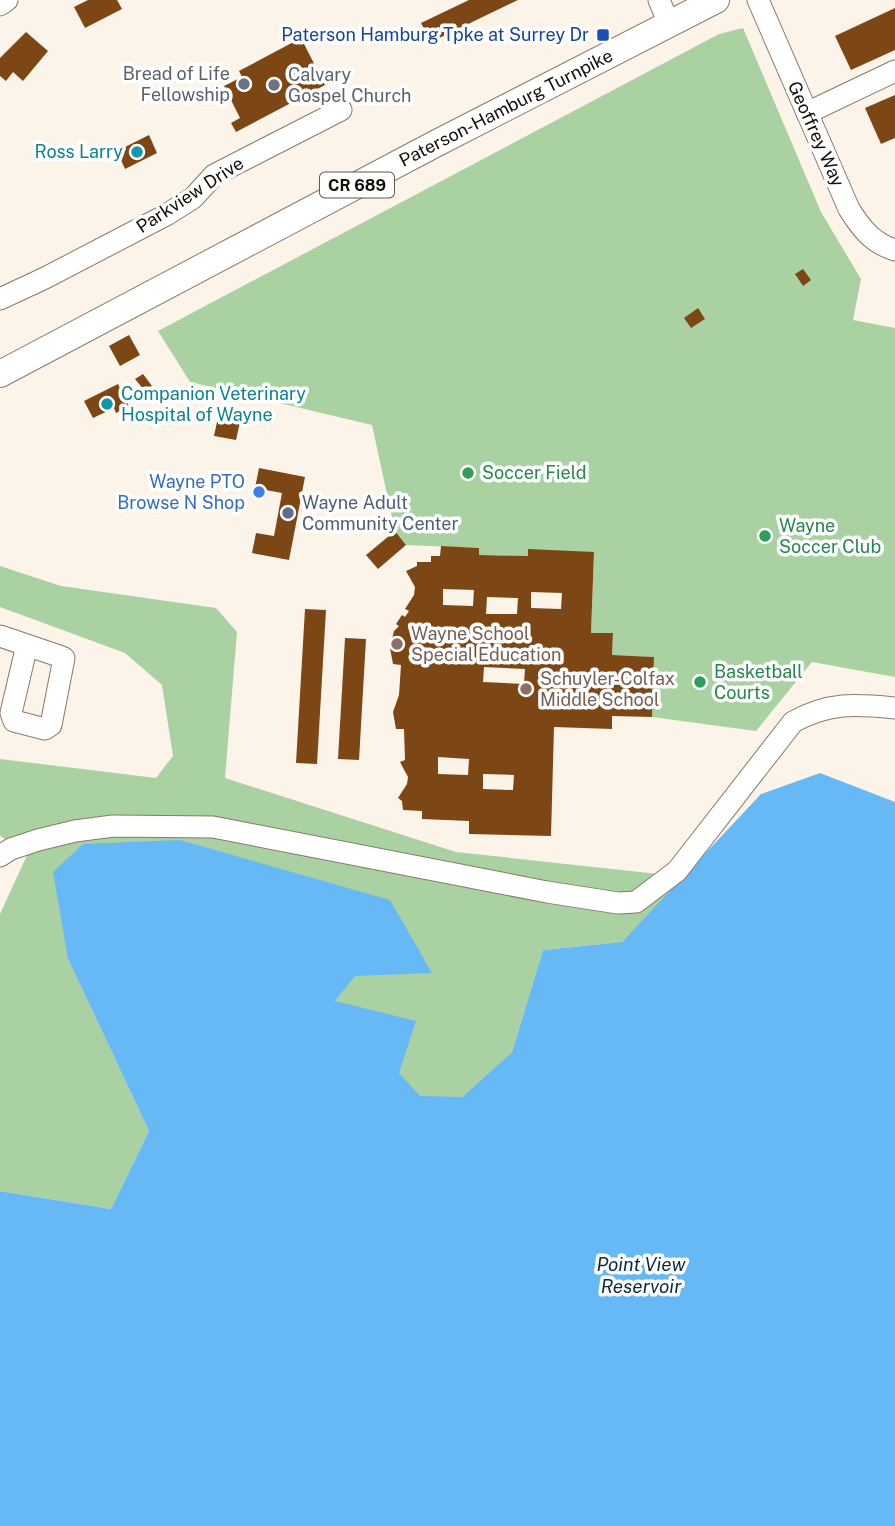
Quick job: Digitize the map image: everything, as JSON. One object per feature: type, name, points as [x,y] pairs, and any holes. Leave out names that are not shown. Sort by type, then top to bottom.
[{"type":"main road","name":"Paterson-Hamburg Turnpike","points":[[0,374],[422,150],[664,12],[716,0]]},
{"type":"street","points":[[0,5],[7,0]]},
{"type":"street","name":"Geoffrey Way","points":[[758,0],[849,209],[874,240],[895,250]]},
{"type":"street","points":[[807,113],[895,71]]},
{"type":"street","name":"Parkview Drive","points":[[0,299],[166,215],[193,198],[215,175],[341,110]]},
{"type":"street","points":[[0,636],[27,645]]},
{"type":"street","points":[[0,856],[11,849],[75,831],[113,826],[213,827],[547,892],[618,903],[636,902],[677,871],[793,722],[810,712],[836,705],[895,708]]},
{"type":"green space","points":[[743,28],[821,212],[861,279],[853,320],[895,328],[895,677],[812,662],[756,731],[652,717],[654,657],[612,655],[613,633],[591,633],[594,552],[528,556],[479,555],[479,548],[406,545],[395,531],[372,425],[190,382],[158,331],[719,34]]},
{"type":"green space","points":[[0,566],[61,586],[216,608],[237,632],[225,778],[456,852],[686,877],[622,942],[543,950],[512,1052],[462,1097],[420,1097],[335,1001],[354,976],[68,959],[149,1131],[111,1209],[0,1191],[0,914],[28,853],[0,836],[0,759],[156,778],[173,756],[162,685],[125,653],[0,607]]},
{"type":"water","name":"Point View Reservoir","points":[[820,773],[895,802],[895,1526],[0,1526],[0,1191],[111,1209],[149,1131],[68,959],[53,872],[83,844],[180,840],[390,900],[432,973],[355,976],[335,1001],[416,1021],[399,1073],[420,1096],[462,1097],[512,1052],[543,950],[622,942],[761,794]]},
{"type":"building","points":[[88,0],[117,0],[122,9],[85,28],[74,7]]},
{"type":"building","points":[[469,0],[518,0],[431,42],[421,23]]},
{"type":"building","points":[[895,8],[895,50],[851,70],[835,36]]},
{"type":"building","points":[[26,32],[48,51],[23,81],[13,72],[6,81],[0,76],[0,58]]},
{"type":"building","name":"Calvary Gospel Church","points":[[301,38],[325,85],[236,132],[231,123],[240,118],[224,86],[242,77],[239,71]]},
{"type":"building","points":[[895,95],[895,138],[881,144],[865,108]]},
{"type":"building","name":"Ross Larry","points":[[149,135],[157,153],[125,169],[117,151]]},
{"type":"building","points":[[803,269],[811,280],[803,286],[795,274]]},
{"type":"building","points":[[698,308],[705,319],[691,328],[684,318]]},
{"type":"building","points":[[129,335],[140,355],[120,366],[109,346]]},
{"type":"building","points":[[143,374],[152,386],[145,391],[135,379]]},
{"type":"building","name":"Companion Veterinary Hospital of Wayne","points":[[118,384],[129,406],[116,413],[114,408],[93,418],[84,401]]},
{"type":"building","points":[[220,408],[242,413],[236,440],[214,436]]},
{"type":"building","name":"Wayne Adult Community Center","points":[[259,468],[305,477],[289,560],[252,553],[256,533],[274,536],[282,493],[255,488]]},
{"type":"building","points":[[395,531],[406,545],[378,569],[366,555]]},
{"type":"building","name":"Schuyler-Colfax Middle School","points":[[441,546],[479,548],[479,555],[528,556],[528,549],[594,552],[591,633],[613,633],[612,655],[654,657],[652,717],[612,716],[612,729],[554,727],[551,836],[469,834],[469,821],[422,819],[422,811],[403,810],[402,801],[398,798],[407,784],[408,777],[400,762],[405,760],[404,729],[396,729],[393,712],[399,695],[401,665],[393,664],[390,648],[394,631],[399,626],[396,624],[402,615],[405,617],[409,611],[405,609],[414,595],[415,587],[406,571],[417,566],[417,562],[431,562],[431,556],[440,556]],"holes":[[[443,589],[474,590],[473,606],[443,605]],[[531,592],[562,593],[561,609],[531,608]],[[487,597],[518,598],[517,614],[486,614]],[[484,667],[525,669],[524,684],[483,682]],[[438,757],[469,759],[468,775],[438,774]],[[483,774],[514,775],[513,790],[483,789]]]},
{"type":"building","points":[[305,609],[326,610],[317,764],[296,763]]},
{"type":"building","points":[[345,638],[366,639],[359,760],[338,759]]},
{"type":"place","name":"Paterson Hamburg Tpke at Surrey Dr","points":[[603,35]]},
{"type":"place","name":"Bread of Life Fellowship","points":[[244,84]]},
{"type":"place","name":"Calvary Gospel Church","points":[[274,85]]},
{"type":"place","name":"Ross Larry","points":[[137,152]]},
{"type":"place","name":"Companion Veterinary Hospital of Wayne","points":[[107,404]]},
{"type":"place","name":"Soccer Field","points":[[468,473]]},
{"type":"place","name":"Wayne PTO Browse N Shop","points":[[259,492]]},
{"type":"place","name":"Wayne Adult Community Center","points":[[288,513]]},
{"type":"place","name":"Wayne Soccer Club","points":[[765,536]]},
{"type":"place","name":"Wayne School Special Education","points":[[397,644]]},
{"type":"place","name":"Basketball Courts","points":[[700,682]]},
{"type":"place","name":"Schuyler-Colfax Middle School","points":[[526,689]]}]
